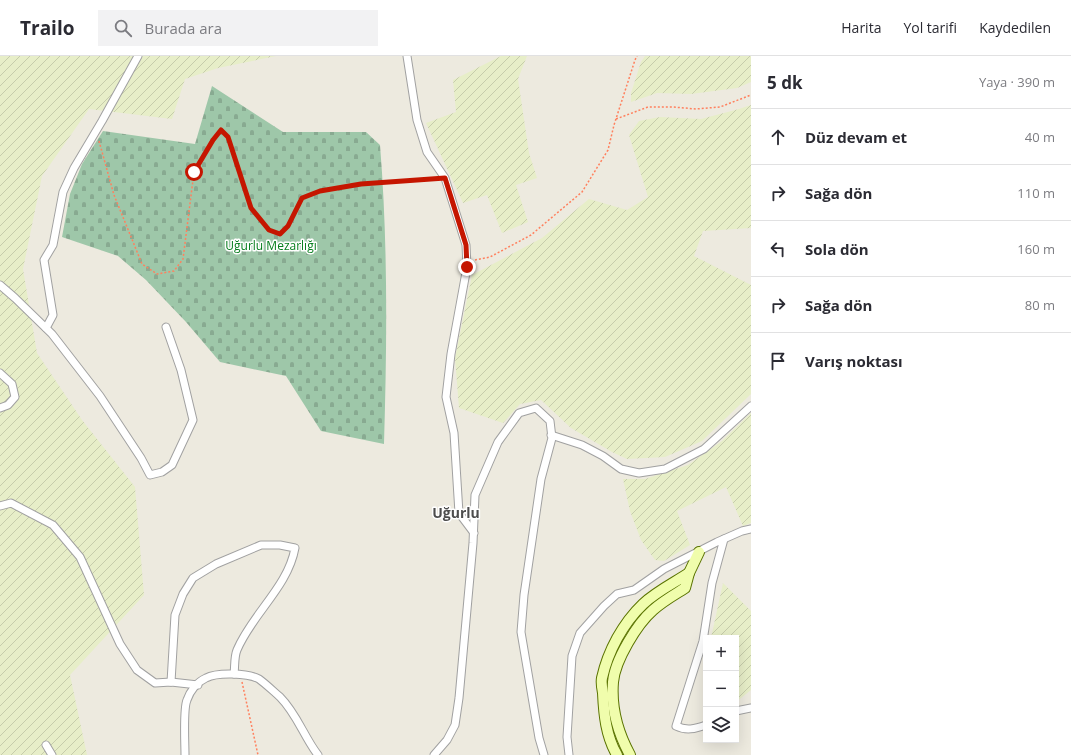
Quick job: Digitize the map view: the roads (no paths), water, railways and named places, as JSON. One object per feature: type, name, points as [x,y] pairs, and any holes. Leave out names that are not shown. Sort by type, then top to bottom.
[{"type":"main road","points":[[630,755],[623,742],[615,714],[613,681],[621,655],[634,633],[651,611],[669,597],[686,588],[689,574],[699,552]]},
{"type":"main road","points":[[617,755],[612,746],[604,715],[602,679],[611,651],[624,627],[643,604],[660,591],[689,574]]},
{"type":"street","points":[[46,328],[53,315],[44,260],[53,245],[63,192],[74,168],[138,56]]},
{"type":"street","points":[[413,56],[408,59],[417,120],[427,152],[445,178],[466,245],[467,267],[451,354],[446,397],[454,433],[459,513],[474,533]]},
{"type":"street","points":[[0,285],[52,334],[100,396],[141,458],[150,475],[162,472],[172,465],[193,420],[181,370],[166,326]]},
{"type":"street","points":[[0,374],[12,384],[15,397],[8,405],[0,408]]},
{"type":"street","points":[[551,434],[582,445],[603,456],[621,469],[639,473],[665,469],[704,449],[751,406]]},
{"type":"street","points":[[434,755],[447,740],[455,725],[459,698],[474,533],[475,495],[498,442],[519,413],[536,408],[550,421],[551,434],[541,479],[524,595],[521,632],[539,738],[544,755]]},
{"type":"street","points":[[0,506],[11,503],[53,524],[80,558],[120,644],[137,670],[155,682],[198,684]]},
{"type":"street","points":[[569,755],[567,737],[572,656],[580,633],[617,594],[634,590],[664,569],[724,539],[742,531],[751,529]]},
{"type":"street","points":[[703,727],[684,730],[676,726],[703,641],[712,583],[724,539]]},
{"type":"street","points":[[170,682],[175,615],[183,594],[193,578],[216,564],[261,545],[280,545],[295,548],[287,570],[264,607],[245,633],[239,645],[237,651],[237,674]]},
{"type":"street","points":[[185,755],[186,702],[192,689],[206,678],[221,674],[246,674],[258,679],[281,698],[297,718],[318,755]]},
{"type":"street","points":[[739,710],[751,708]]},
{"type":"street","points":[[46,745],[52,755]]},
{"type":"district","name":"Uğurlu","points":[[456,513]]},
{"type":"park label","name":"Uğurlu Mezarlığı","points":[[271,246]]}]
